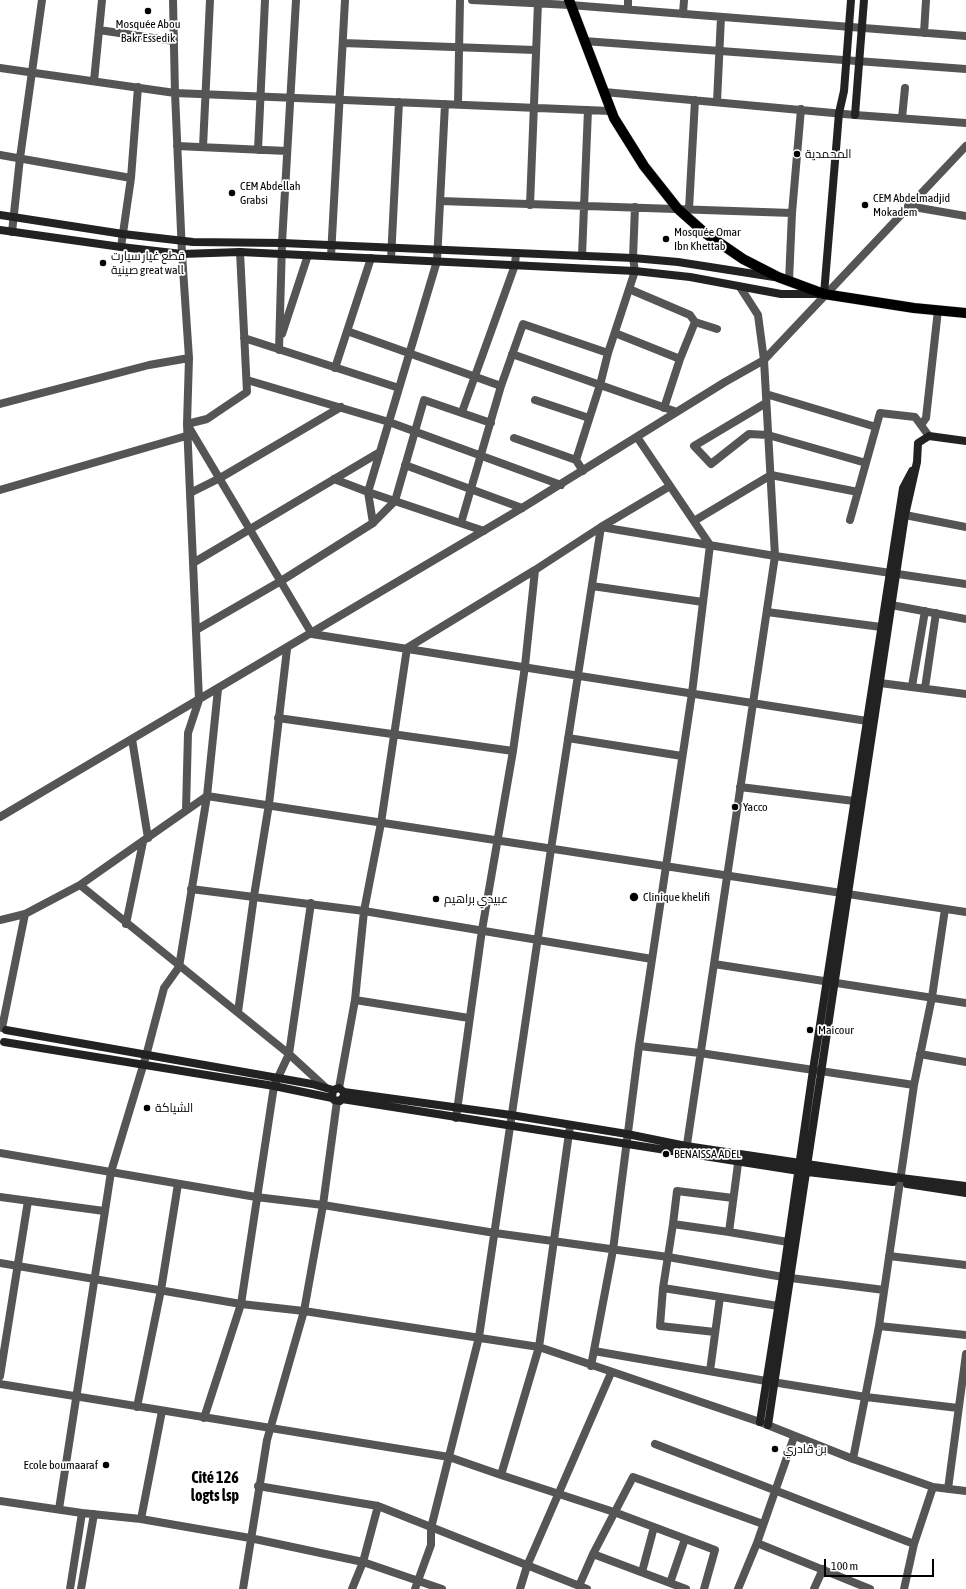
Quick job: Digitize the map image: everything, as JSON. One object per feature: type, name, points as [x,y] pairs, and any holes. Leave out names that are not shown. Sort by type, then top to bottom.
[{"type":"main road","points":[[570,2],[610,111],[644,166],[678,209],[705,233],[743,259],[778,277],[824,294],[966,313]]},
{"type":"street","points":[[12,232],[31,72],[42,0]]},
{"type":"street","points":[[94,81],[102,0]]},
{"type":"street","points":[[173,0],[181,241],[189,358],[187,424],[191,435],[220,478],[312,634]]},
{"type":"street","points":[[203,147],[204,94],[210,0]]},
{"type":"street","points":[[258,150],[265,0]]},
{"type":"street","points":[[279,347],[282,243],[296,0]]},
{"type":"street","points":[[331,256],[341,100],[345,0]]},
{"type":"street","points":[[458,104],[460,0]]},
{"type":"street","points":[[472,0],[538,3],[570,2],[683,14],[966,36]]},
{"type":"street","points":[[628,0],[628,9]]},
{"type":"street","points":[[683,14],[684,0]]},
{"type":"street","points":[[824,294],[839,113],[844,91],[851,0]]},
{"type":"street","points":[[855,115],[864,0]]},
{"type":"street","points":[[924,33],[926,0]]},
{"type":"street","points":[[530,205],[538,3]]},
{"type":"street","points":[[718,102],[721,17]]},
{"type":"street","points":[[99,30],[174,41]]},
{"type":"street","points":[[584,41],[966,69]]},
{"type":"street","points":[[343,43],[535,50]]},
{"type":"street","points":[[0,68],[175,93],[610,111]]},
{"type":"street","points":[[121,247],[132,178],[138,87]]},
{"type":"street","points":[[902,118],[905,88]]},
{"type":"street","points":[[604,92],[855,115],[966,123]]},
{"type":"street","points":[[689,209],[695,100]]},
{"type":"street","points":[[391,259],[399,102]]},
{"type":"street","points":[[373,523],[368,492],[437,262],[439,250],[445,104]]},
{"type":"street","points":[[789,281],[792,213],[801,109]]},
{"type":"street","points":[[582,256],[588,110]]},
{"type":"street","points":[[177,146],[288,152]]},
{"type":"street","points":[[0,817],[287,649],[764,360],[824,294],[966,146]]},
{"type":"street","points":[[0,155],[132,178]]},
{"type":"street","points":[[440,201],[792,213]]},
{"type":"street","points":[[908,206],[966,216]]},
{"type":"street","points":[[576,460],[600,385],[608,353],[636,272],[634,258],[635,208]]},
{"type":"street","points":[[0,215],[123,234],[181,241],[282,243],[634,258],[678,262],[778,277]]},
{"type":"street","points":[[0,230],[182,254],[240,252],[636,272],[690,276],[780,294],[824,294]]},
{"type":"street","points":[[187,424],[207,419],[247,392],[240,252]]},
{"type":"street","points":[[462,412],[515,265],[516,253]]},
{"type":"street","points":[[279,347],[308,255]]},
{"type":"street","points":[[335,368],[371,258]]},
{"type":"street","points":[[686,1150],[775,556],[764,360],[758,315],[740,287]]},
{"type":"street","points":[[630,289],[690,315],[695,322],[717,329]]},
{"type":"street","points":[[921,425],[926,418],[938,310]]},
{"type":"street","points":[[664,408],[680,359],[695,322]]},
{"type":"street","points":[[461,523],[482,456],[501,386],[523,324],[608,353]]},
{"type":"street","points":[[347,331],[501,386]]},
{"type":"street","points":[[615,333],[680,359]]},
{"type":"street","points":[[244,338],[279,347],[335,368],[400,388]]},
{"type":"street","points":[[512,354],[677,412]]},
{"type":"street","points":[[0,404],[149,365],[189,358]]},
{"type":"street","points":[[247,380],[389,422],[560,485]]},
{"type":"street","points":[[866,463],[768,434],[749,434],[711,464],[694,446],[766,398],[876,427]]},
{"type":"street","points":[[196,630],[281,581],[373,523],[395,501],[424,400],[491,423]]},
{"type":"street","points":[[535,400],[589,418]]},
{"type":"street","points":[[190,493],[220,478],[341,407]]},
{"type":"street","points":[[850,520],[880,413],[914,417],[929,436]]},
{"type":"street","points":[[0,490],[191,435]]},
{"type":"street","points":[[186,810],[188,733],[199,700],[190,493],[191,435]]},
{"type":"street","points":[[893,573],[917,462],[918,443],[929,436],[966,441]]},
{"type":"street","points":[[591,1366],[613,1250],[639,1046],[692,693],[710,545],[637,437]]},
{"type":"street","points":[[514,438],[576,460],[583,471]]},
{"type":"street","points":[[194,563],[380,452]]},
{"type":"street","points":[[787,1277],[788,1242],[822,1070],[831,982],[844,894],[880,683],[888,604],[903,488],[917,462]]},
{"type":"street","points":[[405,465],[522,508]]},
{"type":"street","points":[[694,521],[771,475],[858,492]]},
{"type":"street","points":[[334,479],[484,531]]},
{"type":"street","points":[[407,648],[535,570],[601,527],[670,486]]},
{"type":"street","points":[[905,515],[966,527]]},
{"type":"street","points":[[601,527],[775,556],[966,584]]},
{"type":"street","points":[[415,1589],[431,1545],[431,1528],[479,1337],[496,1233],[509,1127],[537,940],[601,527]]},
{"type":"street","points":[[456,1118],[482,930],[513,751],[525,666],[535,570]]},
{"type":"street","points":[[592,586],[703,602]]},
{"type":"street","points":[[888,604],[966,619]]},
{"type":"street","points":[[844,894],[854,801],[866,721],[881,627],[888,604]]},
{"type":"street","points":[[912,686],[924,611]]},
{"type":"street","points":[[767,612],[881,627]]},
{"type":"street","points":[[925,688],[936,613]]},
{"type":"street","points":[[312,634],[525,666],[866,721]]},
{"type":"street","points":[[243,1589],[258,1486],[270,1429],[304,1311],[323,1205],[336,1094],[356,1000],[364,911],[381,823],[407,648]]},
{"type":"street","points":[[238,1012],[254,896],[269,804],[287,649]]},
{"type":"street","points":[[880,683],[966,694]]},
{"type":"street","points":[[59,1509],[111,1172],[146,1056],[164,988],[179,967],[207,796],[218,689]]},
{"type":"street","points":[[278,718],[395,736],[513,751]]},
{"type":"street","points":[[568,738],[682,756]]},
{"type":"street","points":[[126,924],[146,840],[132,739]]},
{"type":"street","points":[[740,787],[854,801]]},
{"type":"street","points":[[0,920],[25,914],[80,885],[207,796],[269,804],[381,823],[498,839],[551,849],[966,912]]},
{"type":"street","points":[[80,885],[179,967],[238,1012],[336,1094]]},
{"type":"street","points":[[192,889],[311,903],[364,911],[652,959]]},
{"type":"street","points":[[204,1418],[241,1304],[274,1086],[289,1054],[311,903]]},
{"type":"street","points":[[853,1459],[879,1326],[914,1085],[932,997],[946,909]]},
{"type":"street","points":[[2,1042],[7,1038],[3,1028],[25,914]]},
{"type":"street","points":[[714,964],[966,1003]]},
{"type":"street","points":[[768,1426],[771,1382],[803,1167],[812,1070],[831,982]]},
{"type":"street","points":[[356,1000],[469,1018]]},
{"type":"street","points":[[3,1028],[146,1056],[278,1078],[336,1094],[456,1118],[627,1145],[686,1150],[738,1157],[900,1181],[966,1193]]},
{"type":"street","points":[[2,1042],[274,1086],[512,1115],[570,1126],[628,1134],[686,1150]]},
{"type":"street","points":[[639,1046],[700,1053],[812,1070],[822,1070],[914,1085]]},
{"type":"street","points":[[920,1054],[966,1062]]},
{"type":"street","points":[[501,1475],[539,1347],[570,1126]]},
{"type":"street","points":[[0,1153],[256,1197],[323,1205],[496,1233],[668,1257],[787,1277],[884,1290]]},
{"type":"street","points":[[729,1232],[738,1157]]},
{"type":"street","points":[[900,1181],[966,1186]]},
{"type":"street","points":[[137,1407],[161,1290],[178,1184]]},
{"type":"street","points":[[715,1332],[660,1326],[663,1288],[673,1224],[676,1191],[733,1198]]},
{"type":"street","points":[[0,1197],[104,1211]]},
{"type":"street","points":[[0,1376],[28,1201]]},
{"type":"street","points":[[673,1224],[788,1242]]},
{"type":"street","points":[[889,1256],[966,1265]]},
{"type":"street","points":[[0,1263],[241,1304],[304,1311],[539,1347],[611,1373],[760,1422],[794,1437],[933,1487],[966,1491]]},
{"type":"street","points":[[663,1288],[782,1307]]},
{"type":"street","points":[[710,1371],[720,1297]]},
{"type":"street","points":[[879,1326],[966,1335]]},
{"type":"street","points":[[594,1351],[866,1397],[958,1408]]},
{"type":"street","points":[[948,1489],[966,1354]]},
{"type":"street","points":[[520,1589],[527,1566],[611,1373]]},
{"type":"street","points":[[760,1422],[771,1382]]},
{"type":"street","points":[[0,1384],[449,1457],[558,1495],[614,1512],[715,1550],[704,1589]]},
{"type":"street","points":[[141,1519],[162,1411]]},
{"type":"street","points":[[738,1589],[757,1543],[794,1437]]},
{"type":"street","points":[[655,1444],[914,1544]]},
{"type":"street","points":[[258,1486],[378,1506],[583,1588],[593,1554],[633,1477],[763,1524]]},
{"type":"street","points":[[904,1589],[914,1544],[933,1487]]},
{"type":"street","points":[[0,1501],[82,1513],[141,1519],[250,1538],[363,1562],[442,1589]]},
{"type":"street","points":[[352,1589],[363,1562],[378,1506]]},
{"type":"street","points":[[70,1589],[82,1513]]},
{"type":"street","points":[[81,1589],[94,1514]]},
{"type":"street","points":[[642,1572],[654,1527]]},
{"type":"street","points":[[670,1583],[686,1539]]},
{"type":"street","points":[[757,1543],[870,1589]]},
{"type":"street","points":[[593,1554],[686,1589]]},
{"type":"street","points":[[814,1589],[823,1569]]},
{"type":"place","name":"Mosquée Abou Bakr Essedik","points":[[148,11]]},
{"type":"place","name":"المحمدية","points":[[797,154]]},
{"type":"place","name":"CEM Abdellah Grabsi","points":[[232,193]]},
{"type":"place","name":"CEM Abdelmadjid Mokadem","points":[[865,205]]},
{"type":"place","name":"Mosquée Omar Ibn Khettab","points":[[666,239]]},
{"type":"place","name":"قطع غيار سيارت صينية great wall","points":[[103,263]]},
{"type":"place","name":"Yacco","points":[[735,807]]},
{"type":"place","name":"Clinique khelifi","points":[[634,897]]},
{"type":"place","name":"عبيدي براهيم","points":[[436,899]]},
{"type":"place","name":"Maicour","points":[[810,1030]]},
{"type":"place","name":"الشياكة","points":[[147,1108]]},
{"type":"place","name":"BENAISSA ADEL","points":[[666,1154]]},
{"type":"place","name":"بن قادري","points":[[775,1449]]},
{"type":"place","name":"Ecole boumaaraf","points":[[106,1465]]},
{"type":"district","name":"Cité 126 logts lsp","points":[[215,1487]]}]
